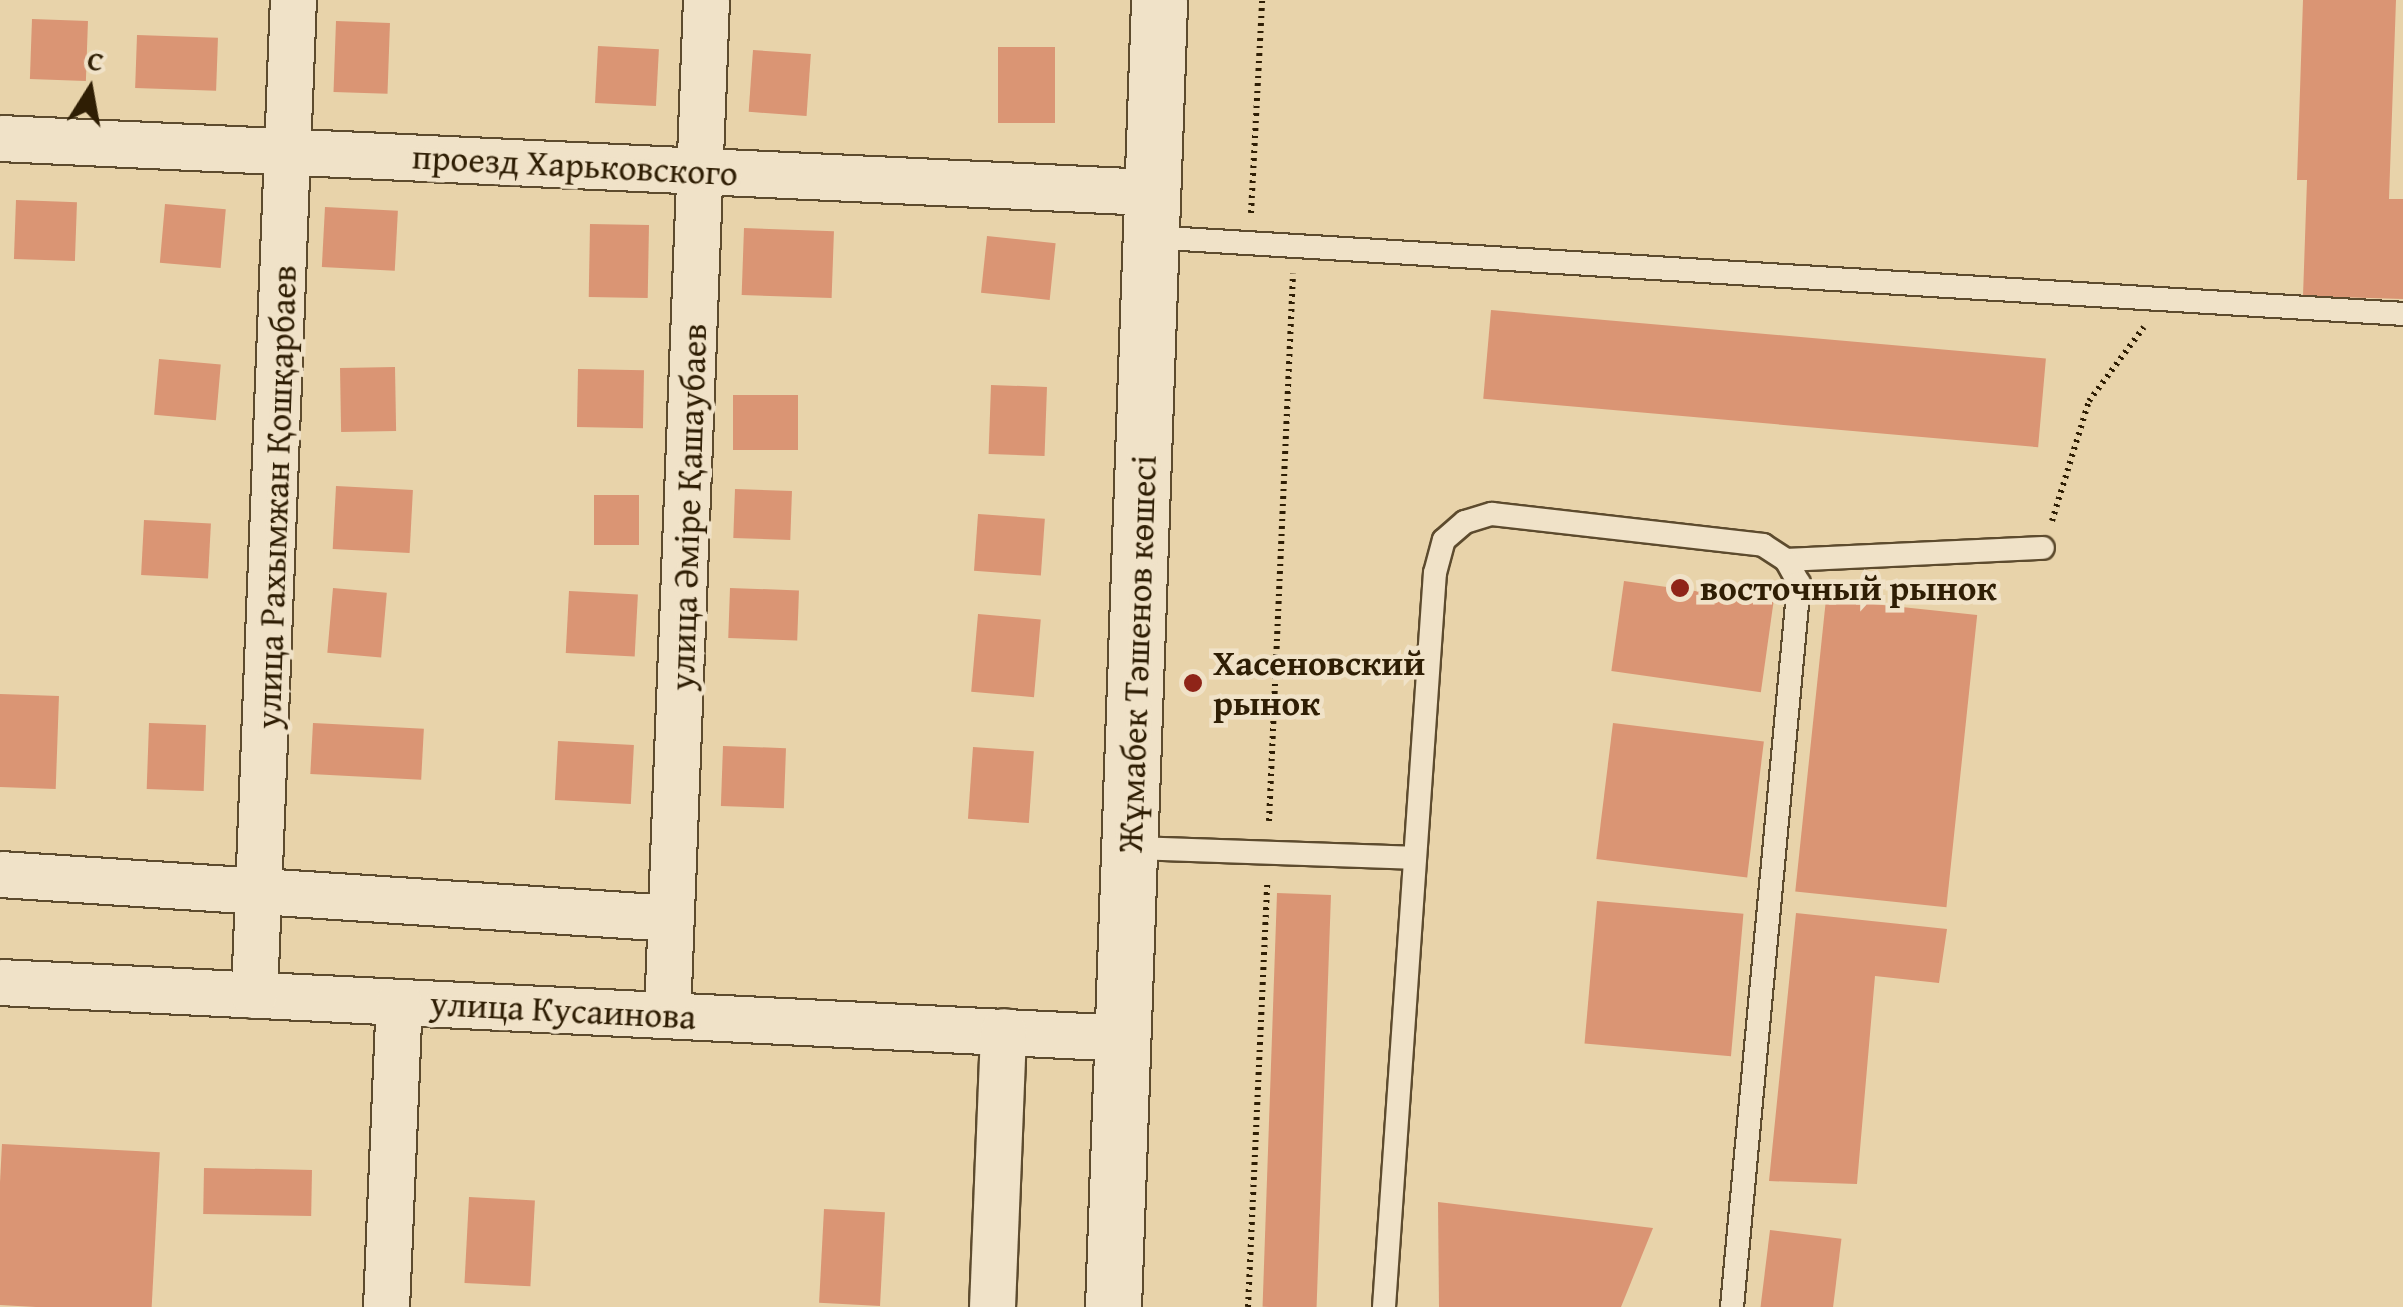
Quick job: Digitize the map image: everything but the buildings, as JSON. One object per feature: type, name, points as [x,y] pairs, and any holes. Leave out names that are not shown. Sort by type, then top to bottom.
[{"type":"main road","name":"Жұмабек Тәшенов көшесі","points":[[1113,1307],[1158,0]]},
{"type":"street","name":"улица Рахымжан Қошқарбаев","points":[[254,995],[291,151],[293,0]]},
{"type":"street","name":"улица Әміре Қашаубаев","points":[[667,1014],[706,0]]},
{"type":"street","name":"проезд Харьковского","points":[[0,138],[702,171],[1150,215]]},
{"type":"street","points":[[0,874],[259,887],[670,918]]},
{"type":"street","name":"улица Кусаинова","points":[[0,982],[1125,1038]]},
{"type":"street","points":[[386,1307],[399,1002]]},
{"type":"street","points":[[992,1307],[1004,1031]]},
{"type":"lane","points":[[1150,215],[1249,244],[2403,314]]},
{"type":"lane","points":[[1384,1307],[1434,573],[1444,540],[1465,522],[1492,514],[1763,544],[1786,560],[1799,583],[1732,1307]]},
{"type":"lane","points":[[1786,560],[2043,548]]},
{"type":"lane","points":[[1131,848],[1415,858]]},
{"type":"path","points":[[1249,244],[1262,0]]},
{"type":"path","points":[[1248,1307],[1294,246]]},
{"type":"path","points":[[2043,548],[2089,401],[2162,302]]},
{"type":"place","name":"восточный рынок","points":[[1680,588]]},
{"type":"place","name":"Хасеновский рынок","points":[[1193,683]]}]
